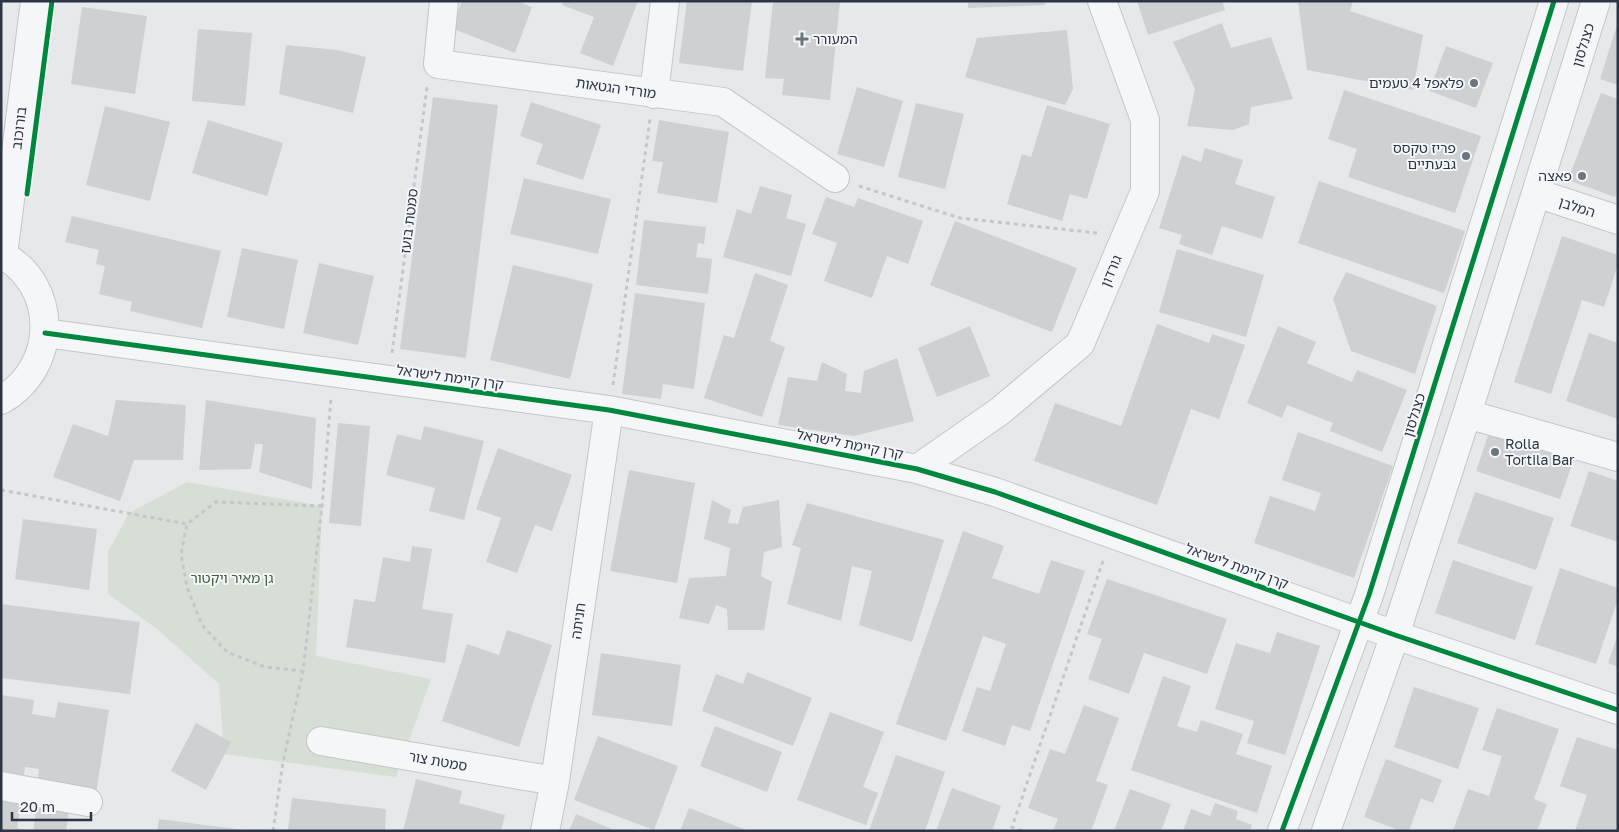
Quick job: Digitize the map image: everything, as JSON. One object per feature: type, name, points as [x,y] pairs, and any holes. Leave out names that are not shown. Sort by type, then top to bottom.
[{"type":"street","name":"בורוכוב","points":[[2,254],[35,1]]},
{"type":"street","points":[[438,64],[444,1]]},
{"type":"street","points":[[654,94],[665,1]]},
{"type":"street","name":"גורדון","points":[[917,468],[1000,411],[1080,344],[1145,192],[1146,120],[1102,1]]},
{"type":"street","name":"כצנלסון","points":[[1282,831],[1372,586],[1554,1]]},
{"type":"street","name":"כצנלסון","points":[[1326,831],[1395,635],[1467,414],[1596,1]]},
{"type":"street","name":"מורדי הגטאות","points":[[438,64],[723,102],[834,178]]},
{"type":"street","name":"המלבן","points":[[1536,193],[1618,220]]},
{"type":"street","points":[[1,400],[13,394],[24,384],[38,360],[45,333],[43,310],[36,288],[17,265],[2,254]]},
{"type":"street","name":"קרן קיימת לישראל","points":[[45,333],[609,410],[917,468],[995,492],[1395,635],[1618,710]]},
{"type":"street","name":"חניתה","points":[[545,831],[555,780],[609,410]]},
{"type":"street","points":[[1467,414],[1618,457]]},
{"type":"street","name":"סמטת צור","points":[[321,740],[555,780]]},
{"type":"street","points":[[1,786],[88,802]]},
{"type":"path","points":[[609,410],[654,94]]},
{"type":"path","points":[[834,178],[960,218],[1126,237]]},
{"type":"path","points":[[274,831],[283,762],[304,671],[322,506],[333,372]]},
{"type":"path","points":[[1,490],[187,524]]},
{"type":"path","points":[[304,671],[264,667],[228,652],[202,625],[187,587],[181,554],[187,524],[216,502],[322,506]]},
{"type":"path","points":[[1022,831],[1012,827],[1112,534]]},
{"type":"green space","name":"גן מאיר ויקטור","points":[[187,482],[322,506],[316,656],[431,679],[396,777],[224,754],[219,684],[157,629],[108,594],[108,552],[129,513]]},
{"type":"building","points":[[462,1],[518,1],[532,7],[515,53],[451,28]]},
{"type":"building","points":[[563,1],[638,1],[613,66],[580,53],[594,17],[562,5]]},
{"type":"building","points":[[687,1],[752,1],[743,71],[679,63]]},
{"type":"building","name":"המעורר","points":[[773,1],[840,1],[830,100],[782,95],[784,79],[765,78]]},
{"type":"building","points":[[968,1],[1045,1],[1045,5],[968,8]]},
{"type":"building","points":[[1137,1],[1222,1],[1225,10],[1148,35]]},
{"type":"building","points":[[1298,1],[1353,1],[1350,11],[1423,35],[1413,90],[1307,70]]},
{"type":"building","points":[[82,7],[147,16],[135,94],[71,84]]},
{"type":"building","points":[[1222,23],[1231,48],[1271,37],[1293,99],[1251,107],[1249,124],[1233,130],[1187,126],[1195,89],[1173,42]]},
{"type":"building","points":[[1618,25],[1618,85],[1600,79]]},
{"type":"building","points":[[198,29],[252,33],[245,106],[192,101]]},
{"type":"building","points":[[1067,30],[1073,89],[1065,105],[965,77],[977,38]]},
{"type":"building","points":[[286,45],[337,50],[366,57],[353,113],[279,94]]},
{"type":"building","points":[[1446,46],[1493,63],[1476,108],[1429,91]]},
{"type":"building","points":[[857,87],[903,101],[884,167],[837,154]]},
{"type":"building","points":[[1344,90],[1481,136],[1455,213],[1348,177],[1357,149],[1328,139]]},
{"type":"building","points":[[1601,93],[1618,99],[1618,190],[1615,197],[1568,180]]},
{"type":"building","points":[[433,97],[498,105],[466,358],[400,349]]},
{"type":"building","points":[[531,102],[601,125],[583,180],[536,164],[543,144],[520,136]]},
{"type":"building","points":[[916,103],[964,114],[945,189],[898,177]]},
{"type":"building","points":[[1047,105],[1110,124],[1087,199],[1070,194],[1062,221],[1007,204],[1022,154],[1031,157]]},
{"type":"building","points":[[105,106],[170,122],[150,201],[86,185]]},
{"type":"building","points":[[208,120],[283,143],[267,196],[192,173]]},
{"type":"building","points":[[659,120],[729,132],[717,203],[657,193],[663,162],[652,161]]},
{"type":"building","points":[[1205,148],[1243,160],[1235,184],[1275,197],[1262,239],[1222,226],[1212,255],[1179,244],[1182,235],[1159,228],[1182,155],[1201,162]]},
{"type":"building","points":[[524,178],[611,199],[598,254],[510,234]]},
{"type":"building","points":[[1319,181],[1465,231],[1444,293],[1298,243]]},
{"type":"building","points":[[760,186],[792,195],[786,218],[806,224],[791,276],[723,257],[737,209],[751,214]]},
{"type":"building","points":[[826,197],[854,207],[858,198],[923,221],[908,264],[887,256],[872,298],[824,281],[837,243],[812,234]]},
{"type":"building","points":[[72,216],[221,251],[202,328],[130,311],[132,302],[99,294],[105,266],[96,264],[99,250],[65,242]]},
{"type":"building","points":[[644,220],[706,227],[704,244],[698,243],[696,257],[712,259],[708,294],[636,285]]},
{"type":"building","points":[[955,221],[1077,268],[1052,332],[930,285]]},
{"type":"building","points":[[1562,236],[1618,255],[1618,265],[1604,307],[1582,300],[1551,394],[1514,382]]},
{"type":"building","points":[[242,248],[298,260],[284,329],[227,317]]},
{"type":"building","points":[[1177,249],[1264,275],[1246,337],[1159,312]]},
{"type":"building","points":[[319,263],[374,276],[358,345],[303,333]]},
{"type":"building","points":[[513,265],[593,284],[570,379],[490,360]]},
{"type":"building","points":[[1346,272],[1437,306],[1415,374],[1351,351],[1333,299]]},
{"type":"building","points":[[755,273],[788,285],[770,341],[785,347],[762,417],[704,398],[724,335],[734,338]]},
{"type":"building","points":[[635,293],[705,303],[694,389],[663,384],[661,399],[622,394]]},
{"type":"building","points":[[1157,324],[1209,343],[1212,334],[1245,345],[1219,419],[1191,409],[1157,505],[1034,461],[1055,403],[1121,426]]},
{"type":"building","points":[[970,326],[990,376],[937,397],[918,348]]},
{"type":"building","points":[[1278,326],[1316,342],[1307,363],[1352,382],[1357,370],[1407,390],[1382,452],[1330,431],[1333,423],[1287,405],[1282,418],[1247,403]]},
{"type":"building","points":[[1589,333],[1618,343],[1618,419],[1566,401]]},
{"type":"building","points":[[897,358],[914,421],[854,436],[778,425],[788,377],[817,381],[822,362],[847,374],[845,391],[861,393],[864,371]]},
{"type":"building","points":[[116,400],[186,405],[183,460],[134,460],[120,501],[53,477],[73,424],[108,436]]},
{"type":"building","points":[[206,400],[316,418],[312,489],[259,472],[263,444],[255,444],[251,469],[199,470]]},
{"type":"building","points":[[338,423],[370,426],[361,526],[329,523]]},
{"type":"building","points":[[424,426],[484,441],[464,520],[429,511],[435,488],[386,475],[397,434],[421,440]]},
{"type":"building","points":[[1490,430],[1574,459],[1560,499],[1476,471]]},
{"type":"building","points":[[1298,432],[1393,466],[1354,578],[1254,543],[1270,496],[1315,511],[1321,493],[1282,480]]},
{"type":"building","points":[[498,448],[572,475],[552,531],[535,525],[517,573],[486,562],[501,518],[476,509]]},
{"type":"building","points":[[629,470],[695,483],[677,583],[610,571]]},
{"type":"building","points":[[1589,471],[1618,481],[1618,542],[1570,526]]},
{"type":"building","points":[[1475,492],[1554,518],[1536,570],[1457,543]]},
{"type":"building","points":[[712,500],[731,510],[728,523],[738,524],[743,507],[779,500],[782,547],[764,552],[761,576],[772,582],[764,630],[728,630],[727,609],[716,605],[709,624],[679,618],[689,578],[726,576],[730,548],[704,539]]},
{"type":"building","points":[[807,503],[944,540],[912,642],[859,625],[872,571],[852,566],[841,621],[787,604],[801,548],[792,545]]},
{"type":"building","points":[[23,519],[97,529],[89,590],[15,579]]},
{"type":"building","points":[[963,531],[1004,546],[992,578],[1039,594],[1051,560],[1085,571],[1030,731],[1012,725],[1005,746],[962,731],[977,687],[990,691],[1006,644],[983,636],[946,741],[896,724]]},
{"type":"building","points":[[412,546],[432,549],[422,609],[453,614],[445,663],[346,647],[354,599],[375,602],[383,557],[410,562]]},
{"type":"building","points":[[1453,560],[1533,587],[1515,640],[1435,613]]},
{"type":"building","points":[[1560,568],[1618,588],[1618,599],[1596,664],[1535,644]]},
{"type":"building","points":[[1107,579],[1227,619],[1207,674],[1144,653],[1129,694],[1088,679],[1102,639],[1087,634]]},
{"type":"building","points":[[1,604],[140,622],[130,694],[1,678]]},
{"type":"building","points":[[507,630],[552,645],[519,747],[442,721],[467,644],[499,655]]},
{"type":"building","points":[[1277,632],[1320,646],[1285,755],[1247,743],[1254,721],[1215,709],[1236,643],[1270,653]]},
{"type":"building","points":[[1618,634],[1618,667],[1608,663]]},
{"type":"building","points":[[601,653],[681,665],[672,726],[592,715]]},
{"type":"building","points":[[747,672],[812,698],[793,746],[702,711],[716,674],[743,684]]},
{"type":"building","points":[[1163,676],[1191,686],[1177,726],[1197,732],[1201,720],[1243,734],[1236,754],[1272,766],[1257,813],[1131,770]]},
{"type":"building","points":[[1414,687],[1479,708],[1458,769],[1394,747]]},
{"type":"building","points":[[1,695],[34,700],[32,714],[55,718],[58,702],[109,710],[96,794],[37,785],[39,769],[25,767],[23,781],[1,777]]},
{"type":"building","points":[[1084,705],[1119,718],[1096,781],[1108,785],[1091,831],[1053,831],[1058,819],[1028,808],[1050,749],[1065,754]]},
{"type":"building","points":[[1497,708],[1559,729],[1534,799],[1547,804],[1537,831],[1453,831],[1468,789],[1489,796],[1502,756],[1482,750]]},
{"type":"building","points":[[830,712],[884,732],[863,787],[878,793],[866,825],[797,800]]},
{"type":"building","points":[[196,723],[231,742],[206,790],[171,771]]},
{"type":"building","points":[[715,726],[782,752],[767,792],[700,766]]},
{"type":"building","points":[[598,736],[678,766],[654,830],[574,800]]},
{"type":"building","points":[[1577,737],[1618,750],[1618,831],[1575,831],[1587,795],[1560,786]]},
{"type":"building","points":[[896,755],[945,772],[925,831],[869,831]]},
{"type":"building","points":[[1386,759],[1442,780],[1433,803],[1421,798],[1409,831],[1401,831],[1364,817]]},
{"type":"building","points":[[416,779],[462,791],[459,803],[505,815],[501,831],[403,831]]},
{"type":"building","points":[[952,788],[1001,806],[992,831],[936,831]]},
{"type":"building","points":[[1130,789],[1171,804],[1161,831],[1114,831]]},
{"type":"building","points":[[292,798],[386,809],[385,831],[288,830]]},
{"type":"building","points":[[1,801],[21,804],[17,828],[30,831],[1,831]]},
{"type":"building","points":[[1215,803],[1238,811],[1236,819],[1252,825],[1250,831],[1183,831],[1191,809],[1210,816]]},
{"type":"building","points":[[37,806],[69,810],[66,831],[33,831]]},
{"type":"building","points":[[689,808],[749,831],[680,831]]},
{"type":"building","points":[[576,814],[616,831],[569,831]]},
{"type":"building","points":[[159,819],[243,830],[243,831],[157,831]]},
{"type":"cycle path","points":[[27,194],[52,1]]},
{"type":"cycle path","points":[[1282,831],[1369,595],[1554,1]]},
{"type":"cycle path","points":[[45,333],[609,410],[917,469],[995,492],[1395,635],[1618,710]]},
{"type":"place","name":"המעורר","points":[[802,39]]},
{"type":"place","name":"פלאפל 4 טעמים","points":[[1474,83]]},
{"type":"place","name":"פריז טקסס גבעתיים","points":[[1466,156]]},
{"type":"place","name":"פאצה","points":[[1582,176]]},
{"type":"place","name":"Rolla Tortila Bar","points":[[1495,452]]}]
